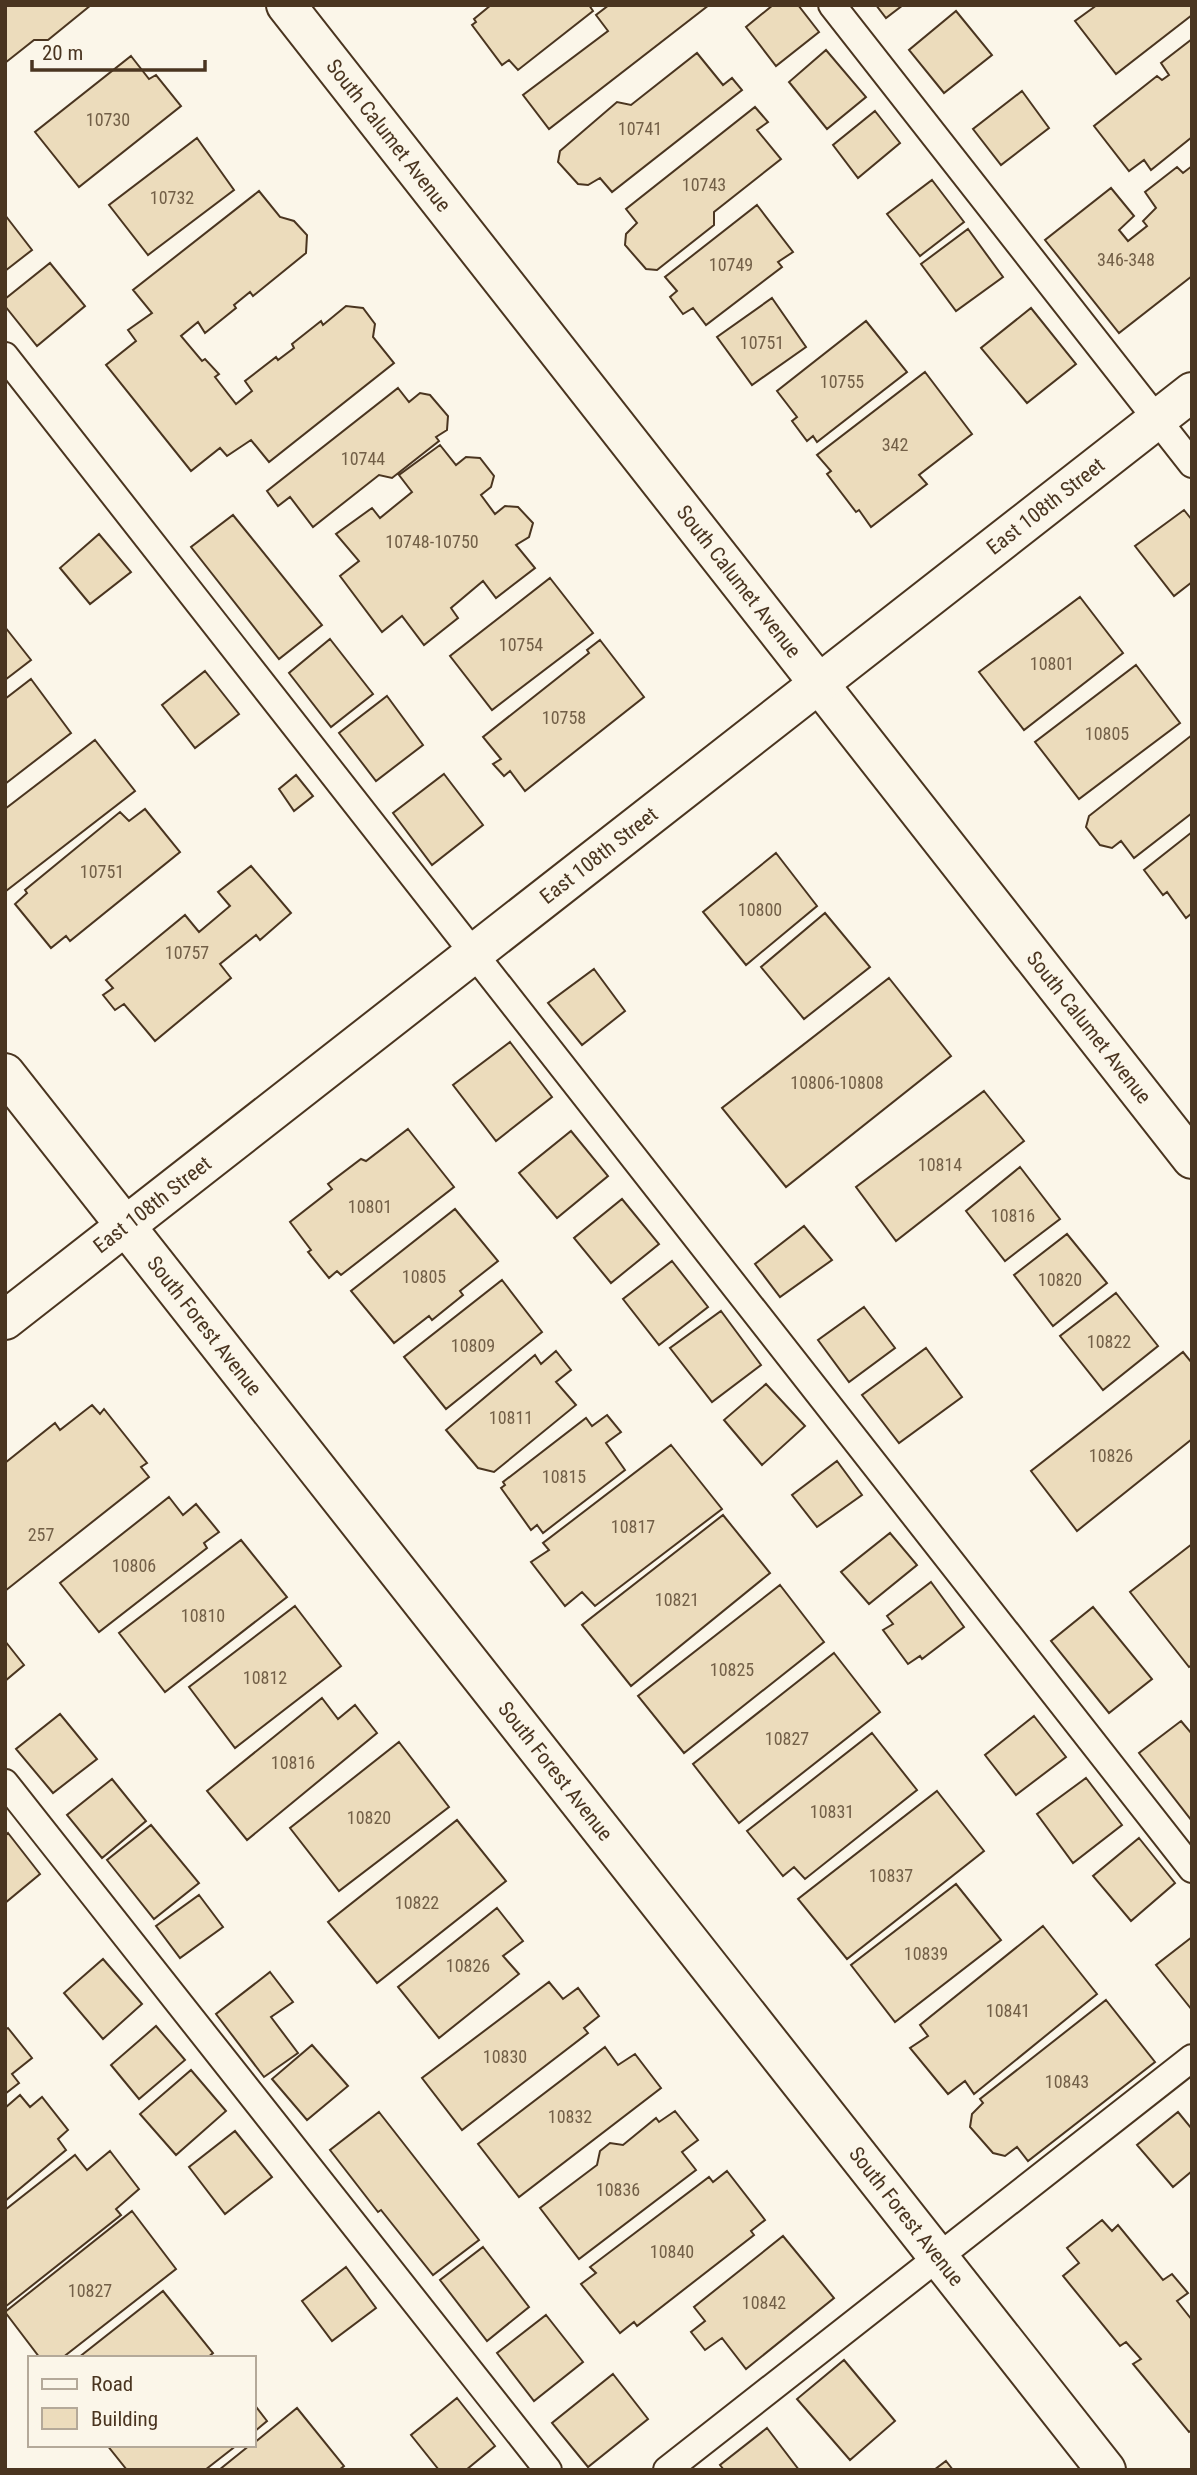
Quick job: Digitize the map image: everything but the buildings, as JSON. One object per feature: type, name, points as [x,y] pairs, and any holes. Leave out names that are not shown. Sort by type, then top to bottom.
[{"type":"street","name":"South Calumet Avenue","points":[[286,5],[1192,1159]]},
{"type":"street","name":"East 108th Street","points":[[5,1320],[1192,392]]},
{"type":"street","name":"South Forest Avenue","points":[[5,1073],[1106,2470]]},
{"type":"lane","points":[[832,5],[1192,464]]},
{"type":"lane","points":[[5,356],[1192,1869]]},
{"type":"lane","points":[[5,1783],[548,2470]]},
{"type":"lane","points":[[667,2470],[1192,2058]]}]
